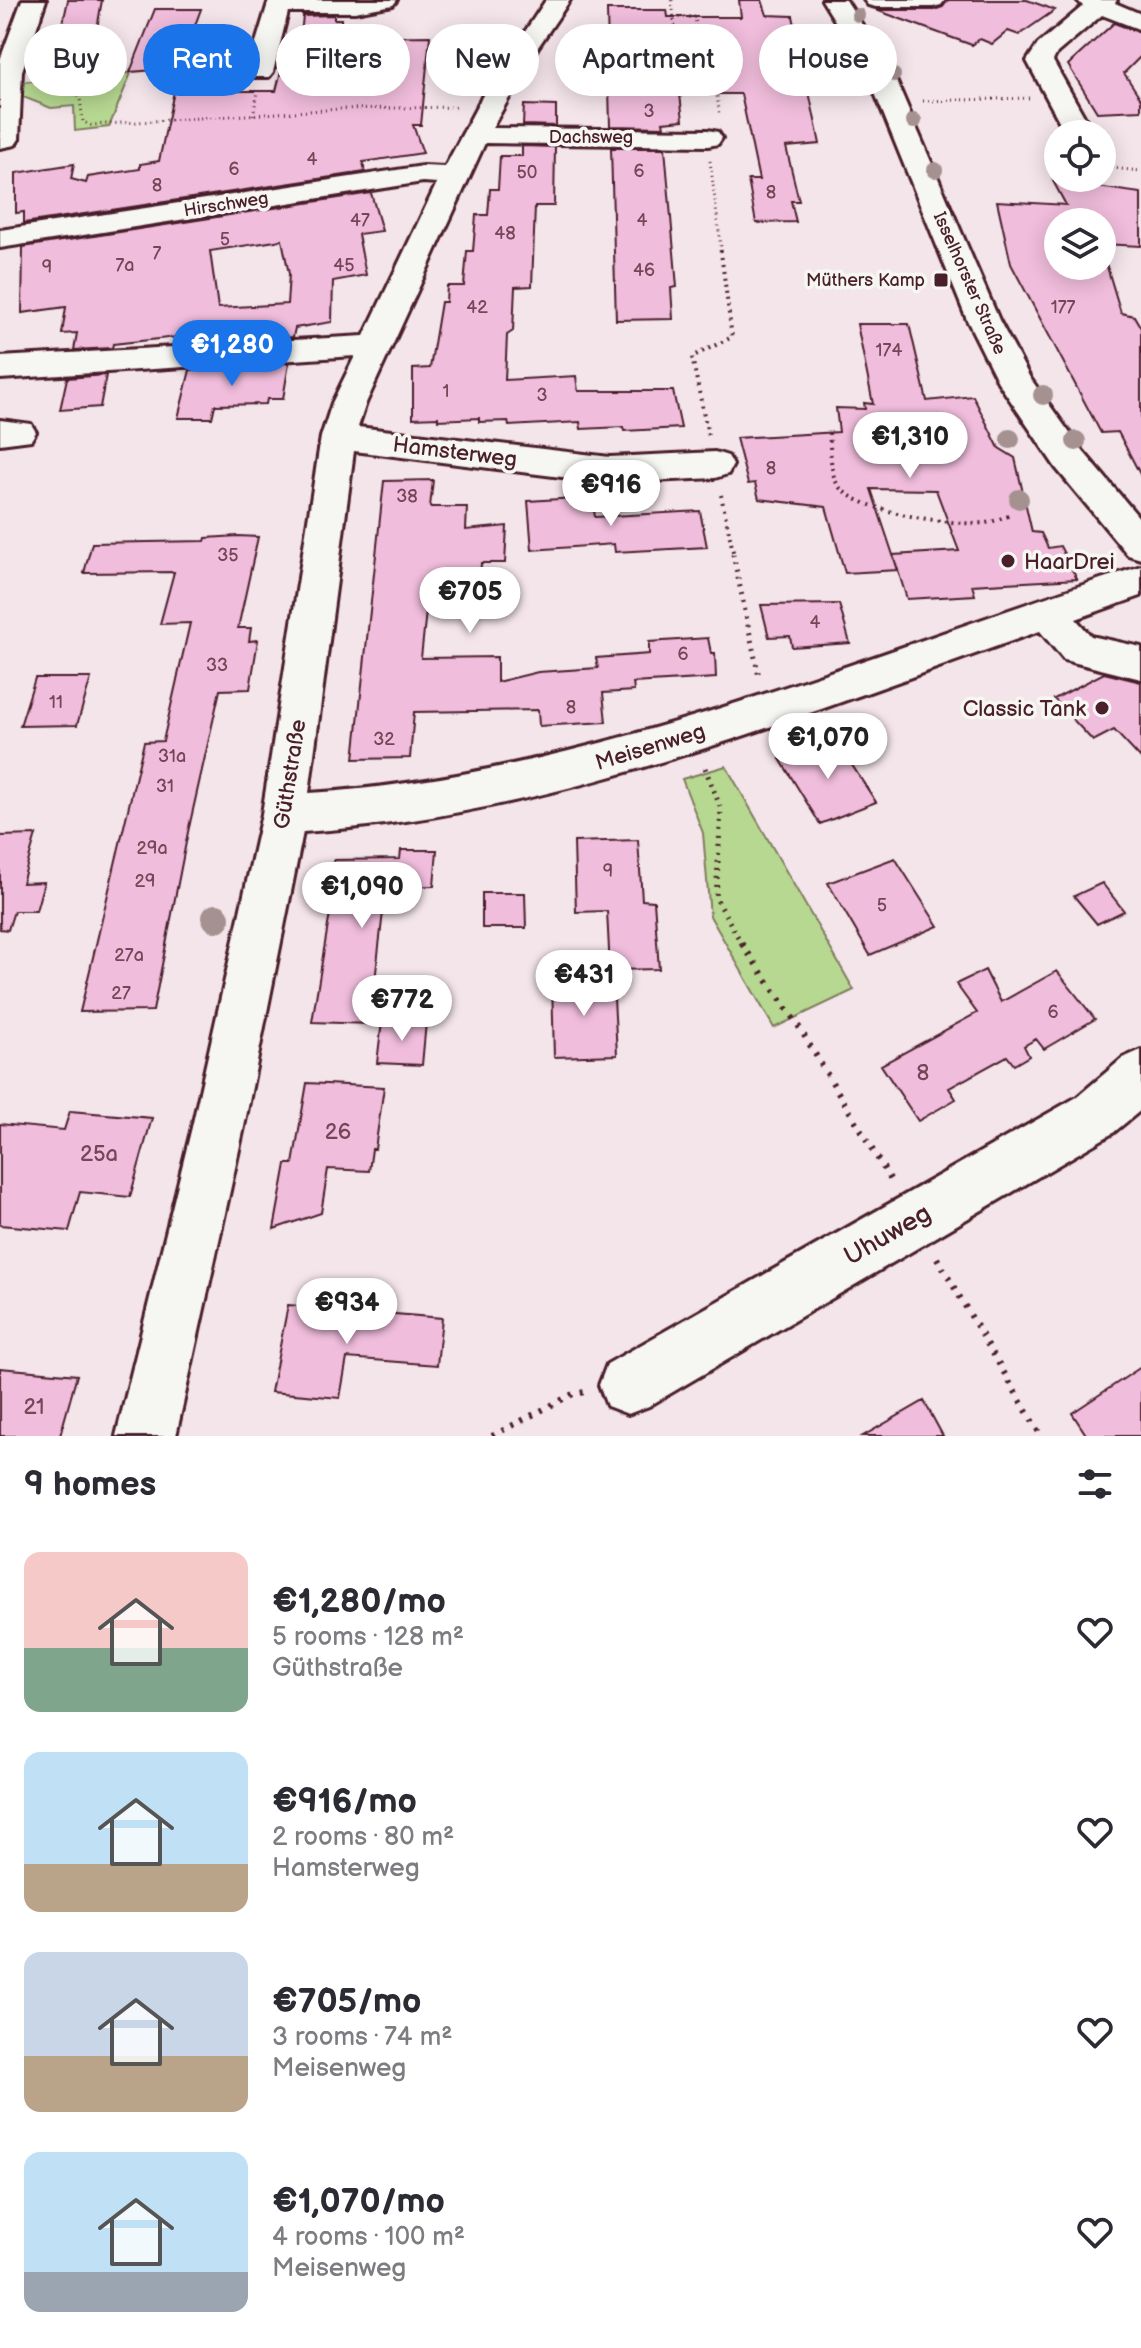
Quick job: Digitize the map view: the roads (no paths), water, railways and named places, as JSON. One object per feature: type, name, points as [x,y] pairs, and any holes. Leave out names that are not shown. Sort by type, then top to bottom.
[{"type":"street","points":[[3,140],[9,71],[34,0]]},
{"type":"street","points":[[260,72],[278,5],[310,2],[355,5],[385,0]]},
{"type":"street","name":"Güthstraße","points":[[146,1436],[215,1142],[284,814],[338,437],[349,403],[453,176],[525,45],[558,0]]},
{"type":"street","name":"Isselhorster Straße","points":[[834,0],[879,71],[983,320],[1015,382],[1069,459],[1141,545]]},
{"type":"street","points":[[876,0],[939,1]]},
{"type":"street","points":[[1072,120],[1040,61],[1047,49],[1098,2],[1141,23]]},
{"type":"street","name":"Dachsweg","points":[[482,120],[497,137],[708,138]]},
{"type":"street","name":"Hirschweg","points":[[0,239],[423,174],[453,176]]},
{"type":"street","points":[[0,368],[353,345],[376,348]]},
{"type":"street","name":"Hamsterweg","points":[[338,437],[610,470],[715,465]]},
{"type":"street","name":"Meisenweg","points":[[284,814],[334,811],[501,786],[567,771],[774,707],[1141,581]]},
{"type":"street","points":[[1048,613],[1078,649],[1141,663]]},
{"type":"street","name":"Uhuweg","points":[[628,1385],[1095,1115],[1141,1076]]},
{"type":"place","name":"Müthers Kamp","points":[[941,280]]},
{"type":"place","name":"HaarDrei","points":[[1008,561]]},
{"type":"place","name":"Classic Tank","points":[[1102,708]]}]
